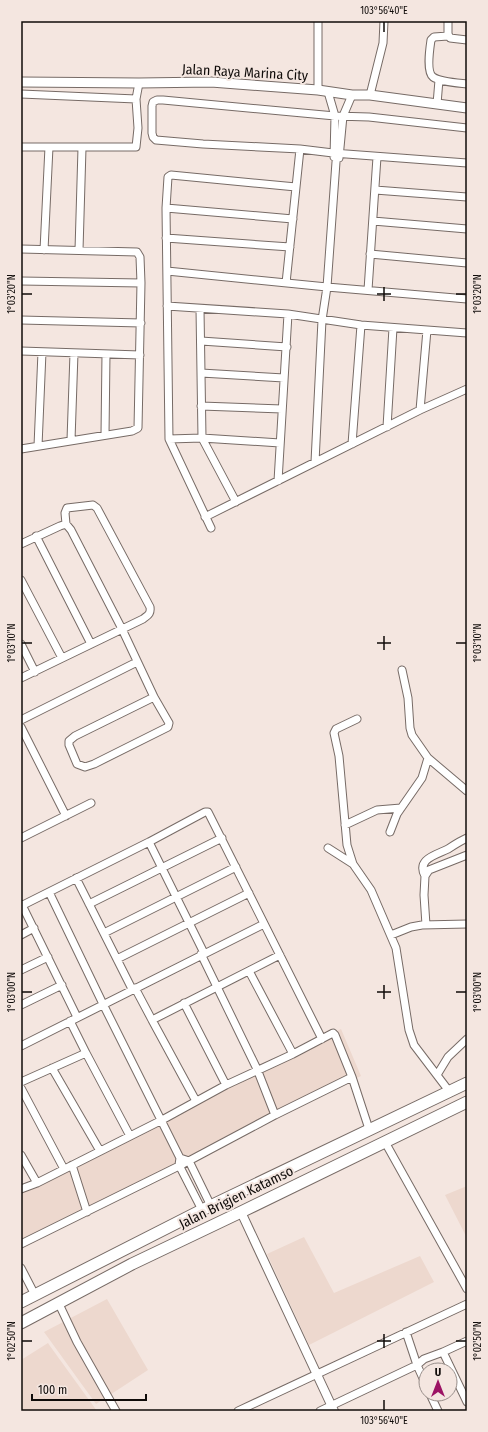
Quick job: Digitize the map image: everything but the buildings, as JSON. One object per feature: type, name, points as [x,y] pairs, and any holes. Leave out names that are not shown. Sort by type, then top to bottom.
[{"type":"highway","name":"Jalan Brigjen Katamso","points":[[21,1302],[206,1208],[467,1083]]},
{"type":"highway","name":"Jalan Brigjen Katamso","points":[[21,1323],[132,1264],[467,1102]]},
{"type":"main road","name":"Jalan Raya Marina City","points":[[21,82],[211,82],[318,90],[352,95],[370,95],[467,108]]},
{"type":"street","points":[[318,21],[318,90]]},
{"type":"street","points":[[370,95],[383,43],[384,21]]},
{"type":"street","points":[[448,21],[448,36]]},
{"type":"street","points":[[467,40],[450,38],[448,36],[434,37],[430,46],[430,74],[439,80],[467,84]]},
{"type":"street","points":[[437,104],[439,80]]},
{"type":"street","points":[[21,146],[82,148],[136,147],[138,128],[136,99],[139,83]]},
{"type":"street","points":[[315,462],[322,320],[327,287],[336,162],[339,159],[337,154],[335,116],[328,92]]},
{"type":"street","points":[[21,94],[136,99]]},
{"type":"street","points":[[337,154],[343,116],[352,95]]},
{"type":"street","points":[[467,128],[164,100],[157,100],[153,102],[152,133],[156,140],[300,149],[337,154],[467,163]]},
{"type":"street","points":[[44,250],[49,147]]},
{"type":"street","points":[[79,250],[82,148]]},
{"type":"street","points":[[286,283],[300,149]]},
{"type":"street","points":[[368,290],[377,157]]},
{"type":"street","points":[[211,528],[169,439],[166,238],[167,180],[170,175],[296,187]]},
{"type":"street","points":[[375,190],[467,197]]},
{"type":"street","points":[[166,208],[293,219]]},
{"type":"street","points":[[373,221],[467,229]]},
{"type":"street","points":[[166,238],[290,247]]},
{"type":"street","points":[[21,249],[137,252],[140,257],[141,283],[138,428],[132,431],[71,440],[21,450]]},
{"type":"street","points":[[370,254],[467,263]]},
{"type":"street","points":[[167,271],[467,299]]},
{"type":"street","points":[[21,281],[141,283]]},
{"type":"street","points":[[167,306],[288,314],[361,325],[467,333]]},
{"type":"street","points":[[200,309],[202,438],[236,502]]},
{"type":"street","points":[[278,481],[288,314]]},
{"type":"street","points":[[21,320],[141,323]]},
{"type":"street","points":[[352,444],[361,325]]},
{"type":"street","points":[[387,427],[393,328]]},
{"type":"street","points":[[420,410],[427,330]]},
{"type":"street","points":[[200,341],[286,346]]},
{"type":"street","points":[[21,351],[140,355]]},
{"type":"street","points":[[38,446],[42,352]]},
{"type":"street","points":[[71,440],[74,353]]},
{"type":"street","points":[[105,436],[106,354]]},
{"type":"street","points":[[201,373],[284,378]]},
{"type":"street","points":[[205,517],[420,410],[467,389]]},
{"type":"street","points":[[201,406],[282,409]]},
{"type":"street","points":[[169,439],[202,438],[280,443]]},
{"type":"street","points":[[21,678],[92,644],[122,629],[150,614],[150,607],[97,508],[92,506],[67,508],[65,513],[66,524],[71,530],[122,629],[136,662],[169,723],[168,727],[94,764],[81,767],[77,764],[69,745],[69,741],[75,736],[154,697]]},
{"type":"street","points":[[21,544],[36,536],[66,524]]},
{"type":"street","points":[[36,536],[92,644]]},
{"type":"street","points":[[21,580],[62,658]]},
{"type":"street","points":[[21,644],[35,672]]},
{"type":"street","points":[[21,720],[136,662]]},
{"type":"street","points":[[402,670],[408,698],[410,728],[412,735],[428,758],[467,791]]},
{"type":"street","points":[[357,719],[334,731],[339,756],[347,845],[353,864],[371,890],[396,948],[409,1030],[414,1045],[448,1092]]},
{"type":"street","points":[[21,727],[66,816]]},
{"type":"street","points":[[390,832],[401,808],[422,778],[428,758]]},
{"type":"street","points":[[21,838],[92,803]]},
{"type":"street","points":[[346,825],[377,810],[401,808]]},
{"type":"street","points":[[77,1017],[22,906],[205,812],[208,812],[211,815],[322,1039]]},
{"type":"street","points":[[89,904],[222,838]]},
{"type":"street","points":[[426,925],[424,895],[425,876],[422,869],[424,863],[427,858],[448,849],[467,838]]},
{"type":"street","points":[[148,842],[189,923],[216,987],[257,1069],[274,1115]]},
{"type":"street","points":[[328,848],[353,864]]},
{"type":"street","points":[[425,876],[429,870],[467,854]]},
{"type":"street","points":[[104,933],[236,867]]},
{"type":"street","points":[[76,878],[117,958],[196,1101]]},
{"type":"street","points":[[49,892],[103,1004],[162,1120],[180,1158],[179,1166],[206,1208]]},
{"type":"street","points":[[117,958],[249,893]]},
{"type":"street","points":[[21,1046],[264,924]]},
{"type":"street","points":[[391,935],[411,927],[467,924]]},
{"type":"street","points":[[21,935],[34,928]]},
{"type":"street","points":[[152,1020],[280,955]]},
{"type":"street","points":[[21,970],[48,957]]},
{"type":"street","points":[[249,971],[293,1054]]},
{"type":"street","points":[[21,1005],[62,985]]},
{"type":"street","points":[[184,1003],[226,1085]]},
{"type":"street","points":[[70,1021],[130,1136]]},
{"type":"street","points":[[21,1189],[37,1183],[162,1120],[257,1069],[293,1054],[332,1033],[335,1034],[352,1077],[369,1129]]},
{"type":"street","points":[[437,1075],[448,1057],[467,1039]]},
{"type":"street","points":[[21,1082],[86,1053]]},
{"type":"street","points":[[52,1068],[100,1151]]},
{"type":"street","points":[[21,1244],[179,1166],[274,1115],[352,1077]]},
{"type":"street","points":[[21,1088],[64,1169]]},
{"type":"street","points":[[385,1142],[467,1289]]},
{"type":"street","points":[[21,1155],[37,1183]]},
{"type":"street","points":[[180,1158],[188,1161],[206,1208]]},
{"type":"street","points":[[72,1165],[87,1212]]},
{"type":"street","points":[[241,1212],[332,1409]]},
{"type":"street","points":[[21,1268],[35,1295]]},
{"type":"street","points":[[59,1304],[116,1411]]},
{"type":"street","points":[[238,1411],[467,1304]]},
{"type":"street","points":[[406,1332],[417,1365]]},
{"type":"street","points":[[320,1411],[332,1409],[417,1365],[424,1359],[467,1341]]},
{"type":"street","points":[[443,1352],[467,1402]]},
{"type":"shaded area","points":[[341,1029],[361,1076],[21,1244],[21,1188]]},
{"type":"shaded area","points":[[467,1186],[467,1238],[445,1195]]},
{"type":"shaded area","points":[[304,1237],[334,1293],[420,1256],[434,1282],[309,1345],[267,1254]]},
{"type":"shaded area","points":[[107,1299],[148,1370],[96,1404],[44,1332]]},
{"type":"shaded area","points":[[48,1343],[97,1411],[21,1411],[21,1360]]}]
